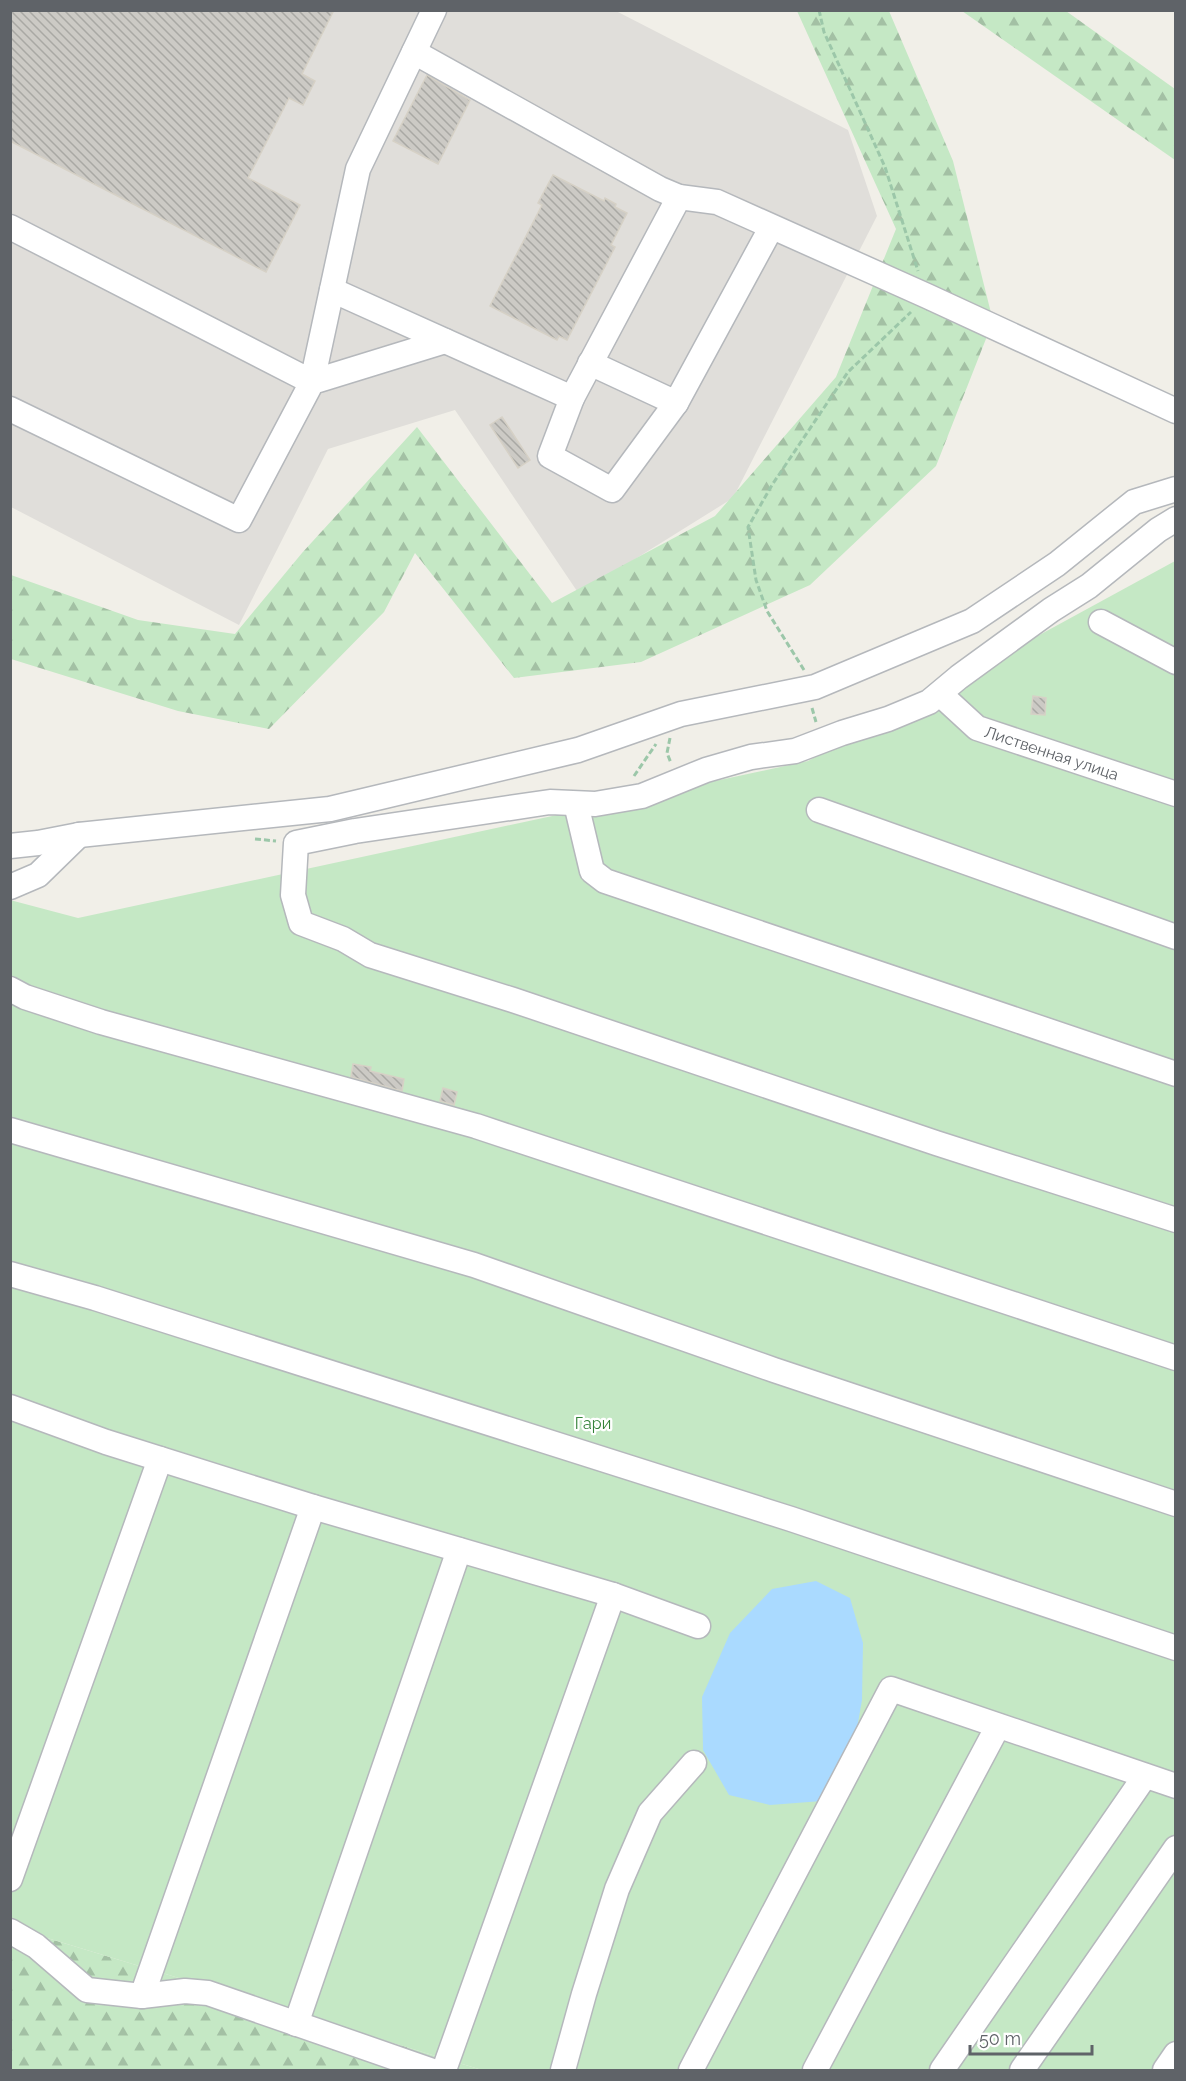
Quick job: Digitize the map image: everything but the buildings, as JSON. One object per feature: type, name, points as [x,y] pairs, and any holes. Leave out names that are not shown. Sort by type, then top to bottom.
[{"type":"lane","points":[[10,409],[239,520],[312,382],[358,169],[434,10]]},
{"type":"lane","points":[[414,52],[660,189],[679,197],[717,202],[1176,411]]},
{"type":"lane","points":[[679,197],[572,398],[550,456],[612,490],[676,403],[771,228]]},
{"type":"lane","points":[[10,227],[312,382],[445,341]]},
{"type":"lane","points":[[332,290],[572,398]]},
{"type":"lane","points":[[590,363],[676,403]]},
{"type":"lane","points":[[10,846],[79,835],[330,809],[578,750],[676,716],[810,688],[972,621],[1057,564],[1134,502],[1176,489]]},
{"type":"lane","points":[[1176,519],[1158,530],[1089,586],[1051,610],[929,702],[888,719],[795,751],[751,757],[693,775],[642,796],[595,804],[550,802],[355,831],[296,843],[293,895],[301,923],[344,939],[370,955],[513,1000],[936,1143],[1176,1220]]},
{"type":"lane","points":[[1101,622],[1176,662]]},
{"type":"lane","name":"Лиственная улица","points":[[940,694],[977,728],[1176,794]]},
{"type":"lane","points":[[577,808],[592,871],[604,881],[1176,1074]]},
{"type":"lane","points":[[819,810],[1176,937]]},
{"type":"lane","points":[[10,887],[38,876],[79,835]]},
{"type":"lane","points":[[10,989],[25,997],[101,1022],[476,1126],[1176,1358]]},
{"type":"lane","points":[[10,1130],[474,1265],[774,1370],[1176,1504]]},
{"type":"lane","points":[[10,1274],[95,1298],[791,1519],[1176,1648]]},
{"type":"lane","points":[[10,1407],[106,1442],[313,1507],[613,1595],[698,1626]]},
{"type":"lane","points":[[10,1879],[160,1459]]},
{"type":"lane","points":[[142,1996],[313,1507]]},
{"type":"lane","points":[[296,2024],[459,1550]]},
{"type":"lane","points":[[444,2070],[613,1595]]},
{"type":"lane","points":[[691,2070],[891,1689],[1176,1786]]},
{"type":"lane","points":[[815,2070],[998,1725]]},
{"type":"lane","points":[[563,2070],[584,1994],[622,1878],[650,1813],[694,1763]]},
{"type":"lane","points":[[942,2070],[1145,1776]]},
{"type":"lane","points":[[1022,2070],[1176,1848]]},
{"type":"lane","points":[[10,1930],[36,1946],[87,1990],[142,1996],[185,1991],[208,1993],[430,2070]]},
{"type":"lane","points":[[1165,2070],[1176,2054]]},
{"type":"path","points":[[819,10],[824,32],[885,167],[927,296],[848,372],[772,485],[748,527],[756,580],[767,611],[810,688],[823,740]]},
{"type":"path","points":[[676,716],[667,753],[674,770],[693,775]]},
{"type":"path","points":[[618,800],[657,744]]},
{"type":"shaded area","points":[[10,11],[616,11],[848,130],[877,216],[733,498],[579,594],[455,410],[328,449],[239,625],[11,507]]},
{"type":"green space","points":[[797,11],[889,11],[953,161],[993,321],[936,466],[810,585],[641,662],[514,678],[415,553],[384,612],[269,729],[178,711],[11,659],[11,575],[138,620],[235,634],[302,553],[417,427],[552,603],[715,516],[836,377],[896,229]]},
{"type":"green space","points":[[962,11],[1066,11],[1175,89],[1175,160]]},
{"type":"green space","name":"Гари","points":[[1175,561],[1175,2070],[482,2070],[11,1927],[10,900],[78,918],[808,761]]},
{"type":"green space","points":[[11,1927],[482,2070],[11,2070]]},
{"type":"water","points":[[816,1581],[850,1598],[863,1643],[862,1700],[854,1745],[822,1801],[770,1805],[729,1795],[703,1750],[702,1697],[730,1633],[772,1589]]}]
